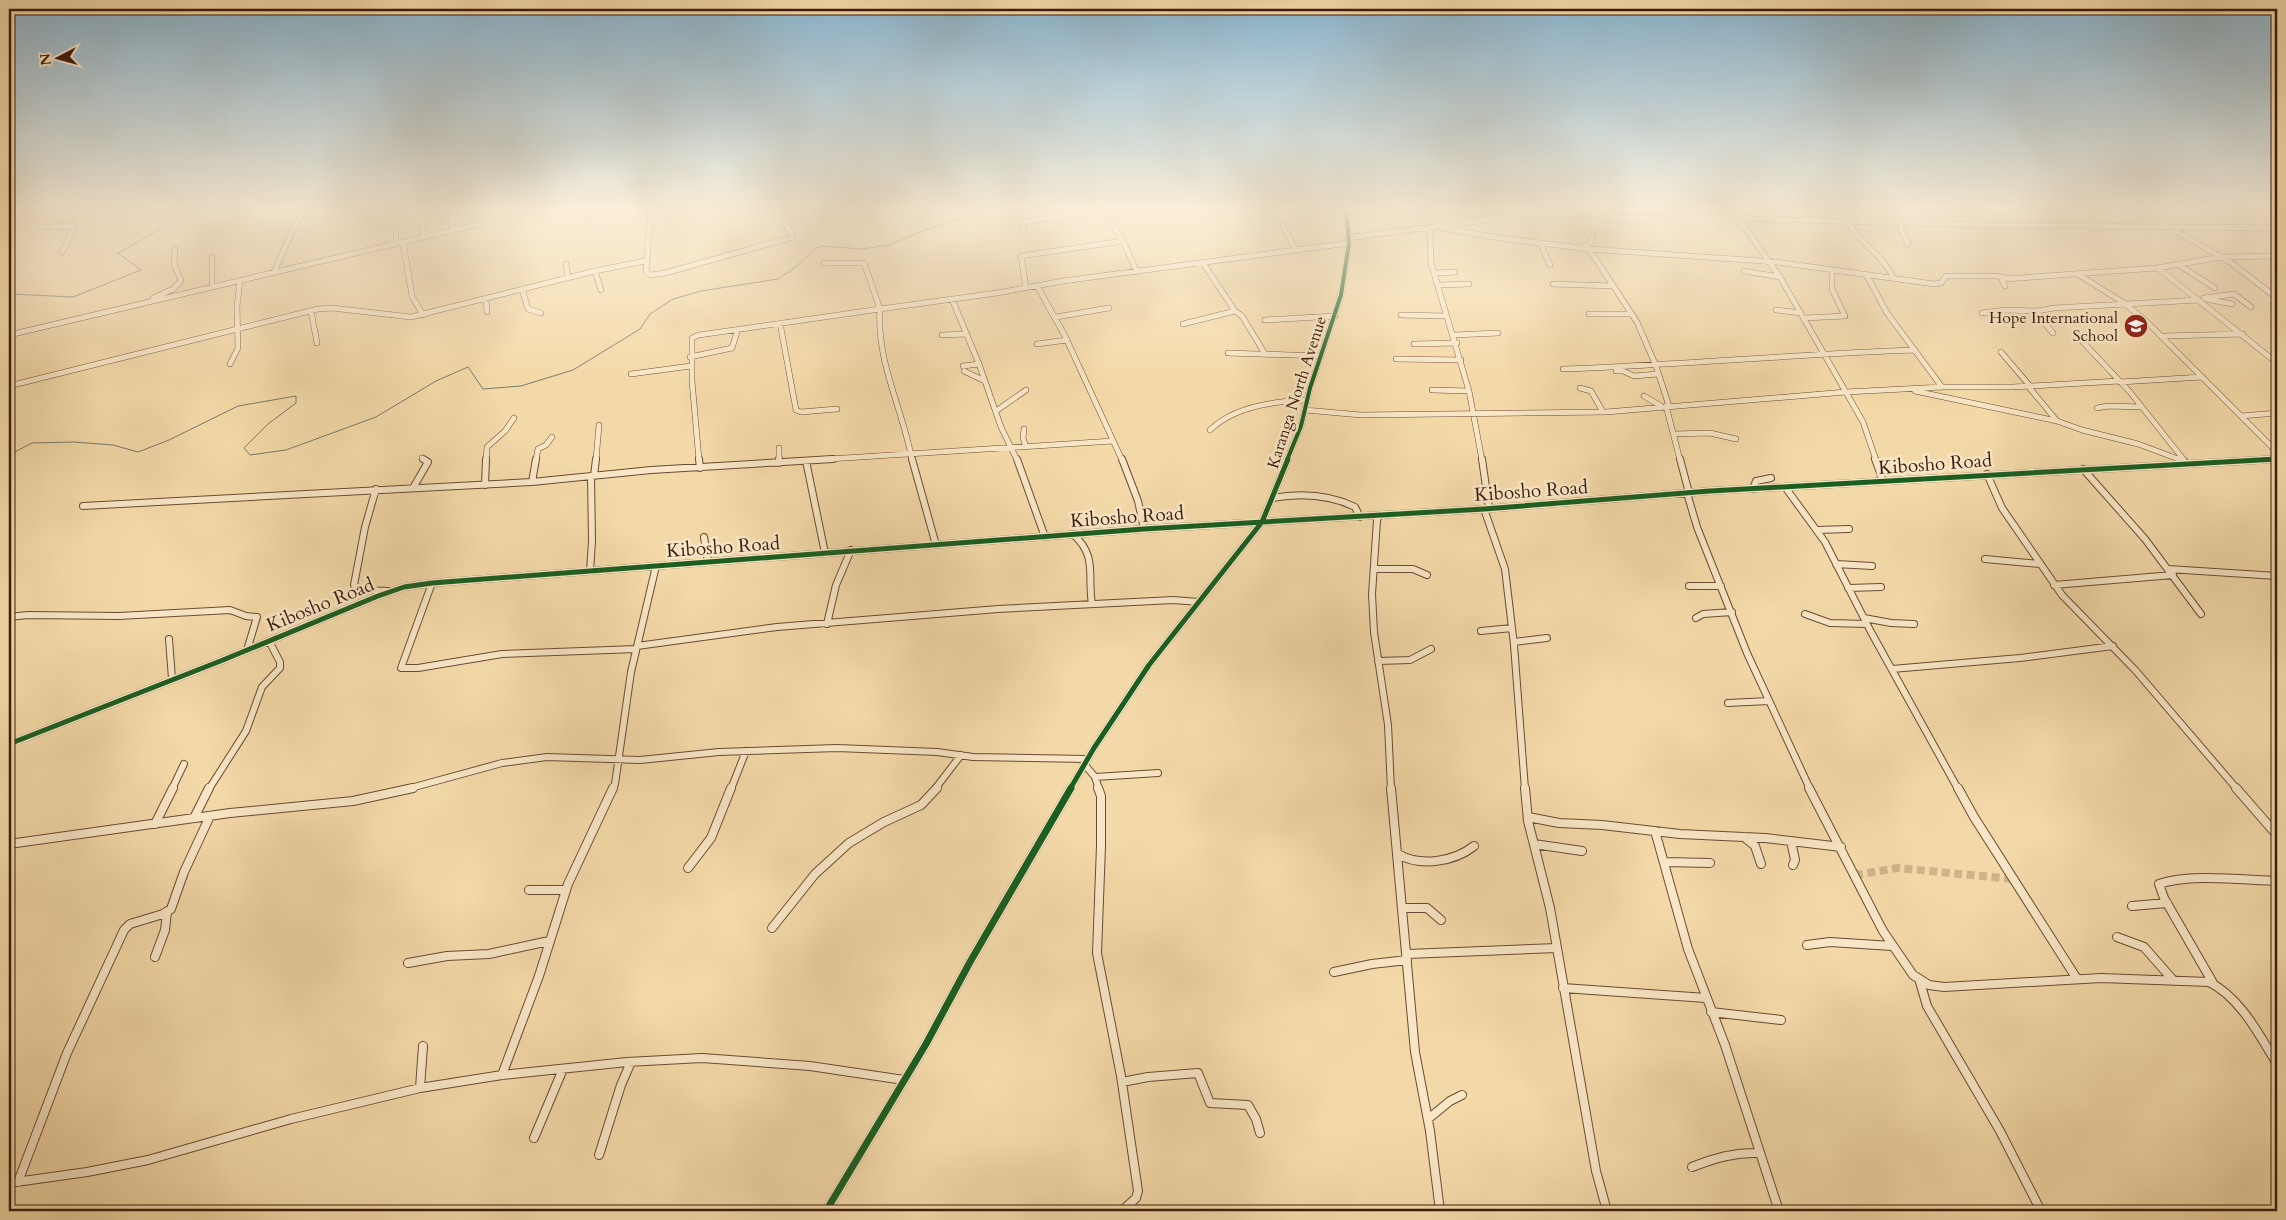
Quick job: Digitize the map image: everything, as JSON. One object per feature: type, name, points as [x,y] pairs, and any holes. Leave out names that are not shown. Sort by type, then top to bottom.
[{"type":"street","points":[[148,302],[153,297],[173,289],[181,281],[175,266]]},
{"type":"street","points":[[212,266],[212,287]]},
{"type":"street","points":[[274,272],[277,266]]},
{"type":"street","points":[[9,334],[300,266]]},
{"type":"street","points":[[406,266],[412,296],[423,315]]},
{"type":"street","points":[[566,266],[568,278]]},
{"type":"street","points":[[9,386],[310,310],[332,308],[408,317],[423,315],[595,271],[623,266]]},
{"type":"street","points":[[645,266],[646,273],[660,274],[689,266]]},
{"type":"street","points":[[865,266],[880,309],[878,323],[887,371],[936,545]]},
{"type":"street","points":[[1023,266],[1026,288]]},
{"type":"street","points":[[1134,266],[1137,272]]},
{"type":"street","points":[[700,468],[690,357],[692,337],[780,322],[1181,266]]},
{"type":"street","points":[[1205,266],[1234,311],[1242,316],[1265,354]]},
{"type":"street","name":"Karanga North Avenue","points":[[826,1211],[904,1080],[1086,762],[1149,665],[1262,522],[1292,451],[1335,316],[1344,281],[1346,266]]},
{"type":"street","points":[[1432,266],[1457,344],[1469,390],[1474,412],[1486,508],[1505,569],[1514,642],[1528,816],[1550,908],[1588,1114],[1596,1171],[1607,1211]]},
{"type":"street","points":[[1600,266],[1632,314],[1656,366],[1696,527],[1747,653],[1804,777],[1892,946],[1913,975],[1920,982],[1936,987],[2078,979],[2173,980],[2213,983]]},
{"type":"street","points":[[1772,266],[1803,315],[1869,434],[1879,474],[1883,480]]},
{"type":"street","points":[[1797,266],[1934,284],[1941,283],[1946,276],[1997,276],[2007,278],[2079,275],[2172,266]]},
{"type":"street","points":[[1885,266],[1894,279]]},
{"type":"street","points":[[2180,266],[2215,288]]},
{"type":"street","points":[[2233,266],[2277,298]]},
{"type":"street","points":[[2158,268],[2202,299],[2277,363]]},
{"type":"street","points":[[595,271],[601,290]]},
{"type":"street","points":[[1744,271],[1780,276]]},
{"type":"street","points":[[1776,310],[1803,315],[1846,316],[1832,289],[1832,271]]},
{"type":"street","points":[[1434,273],[1455,272]]},
{"type":"street","points":[[2079,275],[2124,303],[2163,336],[2277,452]]},
{"type":"street","points":[[1867,276],[1887,312],[1942,386]]},
{"type":"street","points":[[2005,286],[2002,280],[2007,278]]},
{"type":"street","points":[[230,364],[237,352],[237,306],[240,281]]},
{"type":"street","points":[[1439,285],[1469,284]]},
{"type":"street","points":[[1553,284],[1613,286]]},
{"type":"street","points":[[1037,286],[1067,340],[1113,441],[1138,500],[1144,529]]},
{"type":"street","points":[[522,290],[528,309],[541,313]]},
{"type":"street","points":[[1982,313],[2006,310],[2037,311],[2124,303],[2181,302],[2234,294],[2251,307]]},
{"type":"street","points":[[486,299],[487,312]]},
{"type":"street","points":[[952,299],[979,364],[1004,434],[1012,448],[1045,537]]},
{"type":"street","points":[[2202,299],[2232,304]]},
{"type":"street","points":[[1056,318],[1109,308]]},
{"type":"street","points":[[310,310],[317,343]]},
{"type":"street","points":[[1183,324],[1234,311]]},
{"type":"street","points":[[2037,311],[2053,333]]},
{"type":"street","points":[[1589,314],[1632,314]]},
{"type":"street","points":[[1401,315],[1448,316]]},
{"type":"street","points":[[1265,320],[1335,316]]},
{"type":"street","points":[[780,322],[797,411],[837,409]]},
{"type":"street","points":[[690,357],[732,348],[738,329]]},
{"type":"street","points":[[942,335],[967,334]]},
{"type":"street","points":[[1454,335],[1498,334]]},
{"type":"street","points":[[2163,336],[2243,334]]},
{"type":"street","points":[[1037,344],[1067,340]]},
{"type":"street","points":[[2082,340],[2141,407],[2184,461]]},
{"type":"street","points":[[1414,344],[1457,344]]},
{"type":"street","points":[[1563,369],[1656,366],[1822,352],[1915,350]]},
{"type":"street","points":[[2001,352],[2056,421]]},
{"type":"street","points":[[1228,353],[1321,356]]},
{"type":"street","points":[[1396,359],[1460,360]]},
{"type":"street","points":[[979,364],[963,369],[985,381]]},
{"type":"street","points":[[631,374],[691,366]]},
{"type":"street","points":[[1616,371],[1623,371],[1634,376],[1658,374]]},
{"type":"street","points":[[1305,410],[1361,415],[1474,412],[1604,412],[1942,386],[1996,388],[2202,377]]},
{"type":"street","points":[[1580,388],[1591,391],[1604,412]]},
{"type":"street","points":[[1904,389],[1936,394],[2056,421],[2082,430],[2138,444],[2184,461],[2228,461]]},
{"type":"street","points":[[996,411],[1026,390]]},
{"type":"street","points":[[1432,390],[1469,390]]},
{"type":"street","points":[[1644,396],[1650,401],[1667,406]]},
{"type":"street","points":[[1210,430],[1221,420],[1241,412],[1289,400],[1307,400]]},
{"type":"street","points":[[2097,408],[2108,406],[2141,407]]},
{"type":"street","points":[[2241,416],[2277,413]]},
{"type":"street","points":[[485,485],[487,447],[505,431],[514,418]]},
{"type":"street","points":[[590,571],[593,476],[599,425]]},
{"type":"street","points":[[1024,429],[1026,447]]},
{"type":"street","points":[[1674,434],[1710,433],[1736,438]]},
{"type":"street","points":[[532,482],[538,449],[552,437]]},
{"type":"street","points":[[84,506],[195,499],[260,498],[376,489],[485,485],[700,468],[1113,441]]},
{"type":"street","points":[[779,448],[779,463]]},
{"type":"street","points":[[413,488],[428,462],[422,458]]},
{"type":"street","name":"Kibosho Road","points":[[9,744],[390,591],[432,583],[851,550],[1144,529],[1360,517],[1753,488],[2277,459]]},
{"type":"street","points":[[806,461],[809,486],[825,553]]},
{"type":"street","points":[[2083,469],[2104,490],[2201,614]]},
{"type":"street","points":[[1987,474],[2002,508],[2054,585],[2082,617],[2113,646],[2277,834]]},
{"type":"street","points":[[1753,488],[1756,481],[1771,478]]},
{"type":"street","points":[[1785,486],[1817,530],[1974,817],[2078,979]]},
{"type":"street","points":[[376,489],[365,527],[354,586],[361,590],[390,591]]},
{"type":"street","points":[[1272,498],[1297,494],[1338,500],[1355,507],[1360,517]]},
{"type":"street","points":[[1380,515],[1377,520],[1373,619],[1388,725],[1392,803],[1415,1052],[1428,1119],[1440,1211]]},
{"type":"street","points":[[1817,530],[1849,529]]},
{"type":"street","points":[[1074,534],[1089,549],[1092,562],[1088,590],[1092,604]]},
{"type":"street","points":[[704,537],[708,562]]},
{"type":"street","points":[[827,624],[832,597],[851,550]]},
{"type":"street","points":[[1985,559],[2040,564]]},
{"type":"street","points":[[1836,564],[1872,566]]},
{"type":"street","points":[[502,1075],[539,976],[566,890],[586,842],[612,793],[620,760],[636,647],[656,566]]},
{"type":"street","points":[[1374,569],[1414,569],[1427,575]]},
{"type":"street","points":[[2054,585],[2170,572],[2277,576]]},
{"type":"street","points":[[432,583],[401,668],[418,668],[502,654],[636,647],[778,627],[998,609],[1181,600],[1199,602]]},
{"type":"street","points":[[1689,586],[1721,586]]},
{"type":"street","points":[[1848,588],[1881,587]]},
{"type":"street","points":[[9,618],[28,615],[119,616],[230,610],[246,616],[257,617],[247,650]]},
{"type":"street","points":[[1696,618],[1702,614],[1732,612]]},
{"type":"street","points":[[1805,614],[1830,623],[1866,621],[1914,624]]},
{"type":"street","points":[[1481,631],[1512,628]]},
{"type":"street","points":[[1514,642],[1547,638]]},
{"type":"street","points":[[169,639],[172,679]]},
{"type":"street","points":[[194,818],[214,778],[246,731],[262,687],[280,668],[280,662],[269,641]]},
{"type":"street","points":[[1892,669],[2020,658],[2113,646]]},
{"type":"street","points":[[1378,660],[1397,662],[1410,660],[1431,649]]},
{"type":"street","points":[[1728,703],[1769,700]]},
{"type":"street","points":[[9,844],[194,818],[353,800],[424,785],[502,764],[527,760],[569,757],[620,760],[746,751],[845,748],[1086,762],[1101,790],[1102,806],[1099,908],[1096,941],[1122,1082],[1138,1191],[1136,1198],[1122,1211]]},
{"type":"street","points":[[688,868],[710,838],[746,751]]},
{"type":"street","points":[[772,928],[815,874],[849,843],[884,822],[921,804],[938,786],[961,755]]},
{"type":"street","points":[[155,824],[184,764]]},
{"type":"street","points":[[1095,777],[1158,773]]},
{"type":"street","points":[[155,957],[165,930],[167,912],[173,904],[184,872],[210,816]]},
{"type":"street","points":[[1528,816],[1547,822],[1609,825],[1655,831],[1791,841],[1842,847]]},
{"type":"street","points":[[1655,831],[1665,862],[1680,924],[1725,1046],[1779,1211]]},
{"type":"street","points":[[1744,837],[1755,846],[1761,864]]},
{"type":"street","points":[[1791,841],[1795,860],[1793,865]]},
{"type":"street","points":[[1534,844],[1582,851]]},
{"type":"street","points":[[1398,854],[1410,861],[1439,859],[1461,856],[1474,846]]},
{"type":"street","points":[[1665,862],[1710,863]]},
{"type":"street","points":[[2277,881],[2165,880],[2159,884],[2167,903],[2213,983],[2247,1019],[2277,1064]]},
{"type":"street","points":[[528,890],[566,890]]},
{"type":"street","points":[[2132,906],[2167,903]]},
{"type":"street","points":[[1402,908],[1427,908],[1441,920]]},
{"type":"street","points":[[13,1182],[67,1053],[124,930],[130,924],[167,912]]},
{"type":"street","points":[[2117,937],[2138,942],[2145,946],[2173,980]]},
{"type":"street","points":[[408,963],[460,955],[481,955],[549,940]]},
{"type":"street","points":[[1807,945],[1830,942],[1892,946]]},
{"type":"street","points":[[1334,972],[1407,957],[1557,948]]},
{"type":"street","points":[[1920,982],[1925,999],[1936,1023],[2000,1131],[2041,1211]]},
{"type":"street","points":[[1564,988],[1706,998]]},
{"type":"street","points":[[1711,1012],[1781,1020]]},
{"type":"street","points":[[420,1088],[423,1046]]},
{"type":"street","points":[[13,1182],[88,1172],[148,1160],[290,1119],[420,1088],[502,1075],[631,1062],[702,1058],[758,1061],[842,1070],[904,1080]]},
{"type":"street","points":[[599,1156],[621,1085],[631,1062]]},
{"type":"street","points":[[534,1138],[563,1069]]},
{"type":"street","points":[[1122,1082],[1148,1077],[1198,1073],[1203,1079],[1206,1096],[1210,1103],[1242,1102],[1249,1104],[1256,1113],[1260,1133]]},
{"type":"street","points":[[1428,1119],[1450,1101],[1462,1095]]},
{"type":"street","points":[[1692,1167],[1724,1155],[1742,1152],[1760,1153]]},
{"type":"waterway","points":[[9,294],[73,297],[141,270],[135,266]]},
{"type":"waterway","points":[[9,455],[32,443],[73,442],[113,445],[138,452],[169,440],[238,406],[296,396],[296,403],[268,424],[244,448],[250,455],[286,450],[376,417],[436,381],[468,367],[483,389],[521,386],[573,370],[640,329],[650,314],[673,299],[701,291],[778,279],[797,266]]},
{"type":"tunnel","points":[[1855,875],[1897,868],[2013,879]]},
{"type":"cycle path","points":[[826,1211],[926,1044],[970,962],[1094,748],[1149,665],[1262,522],[1301,426],[1310,388],[1341,295],[1345,266]]},
{"type":"cycle path","points":[[9,744],[223,660],[378,596],[404,587],[432,583],[1144,529],[1484,509],[1710,491],[2277,459]]},
{"type":"place","name":"Hope International School","points":[[2136,326]]}]
